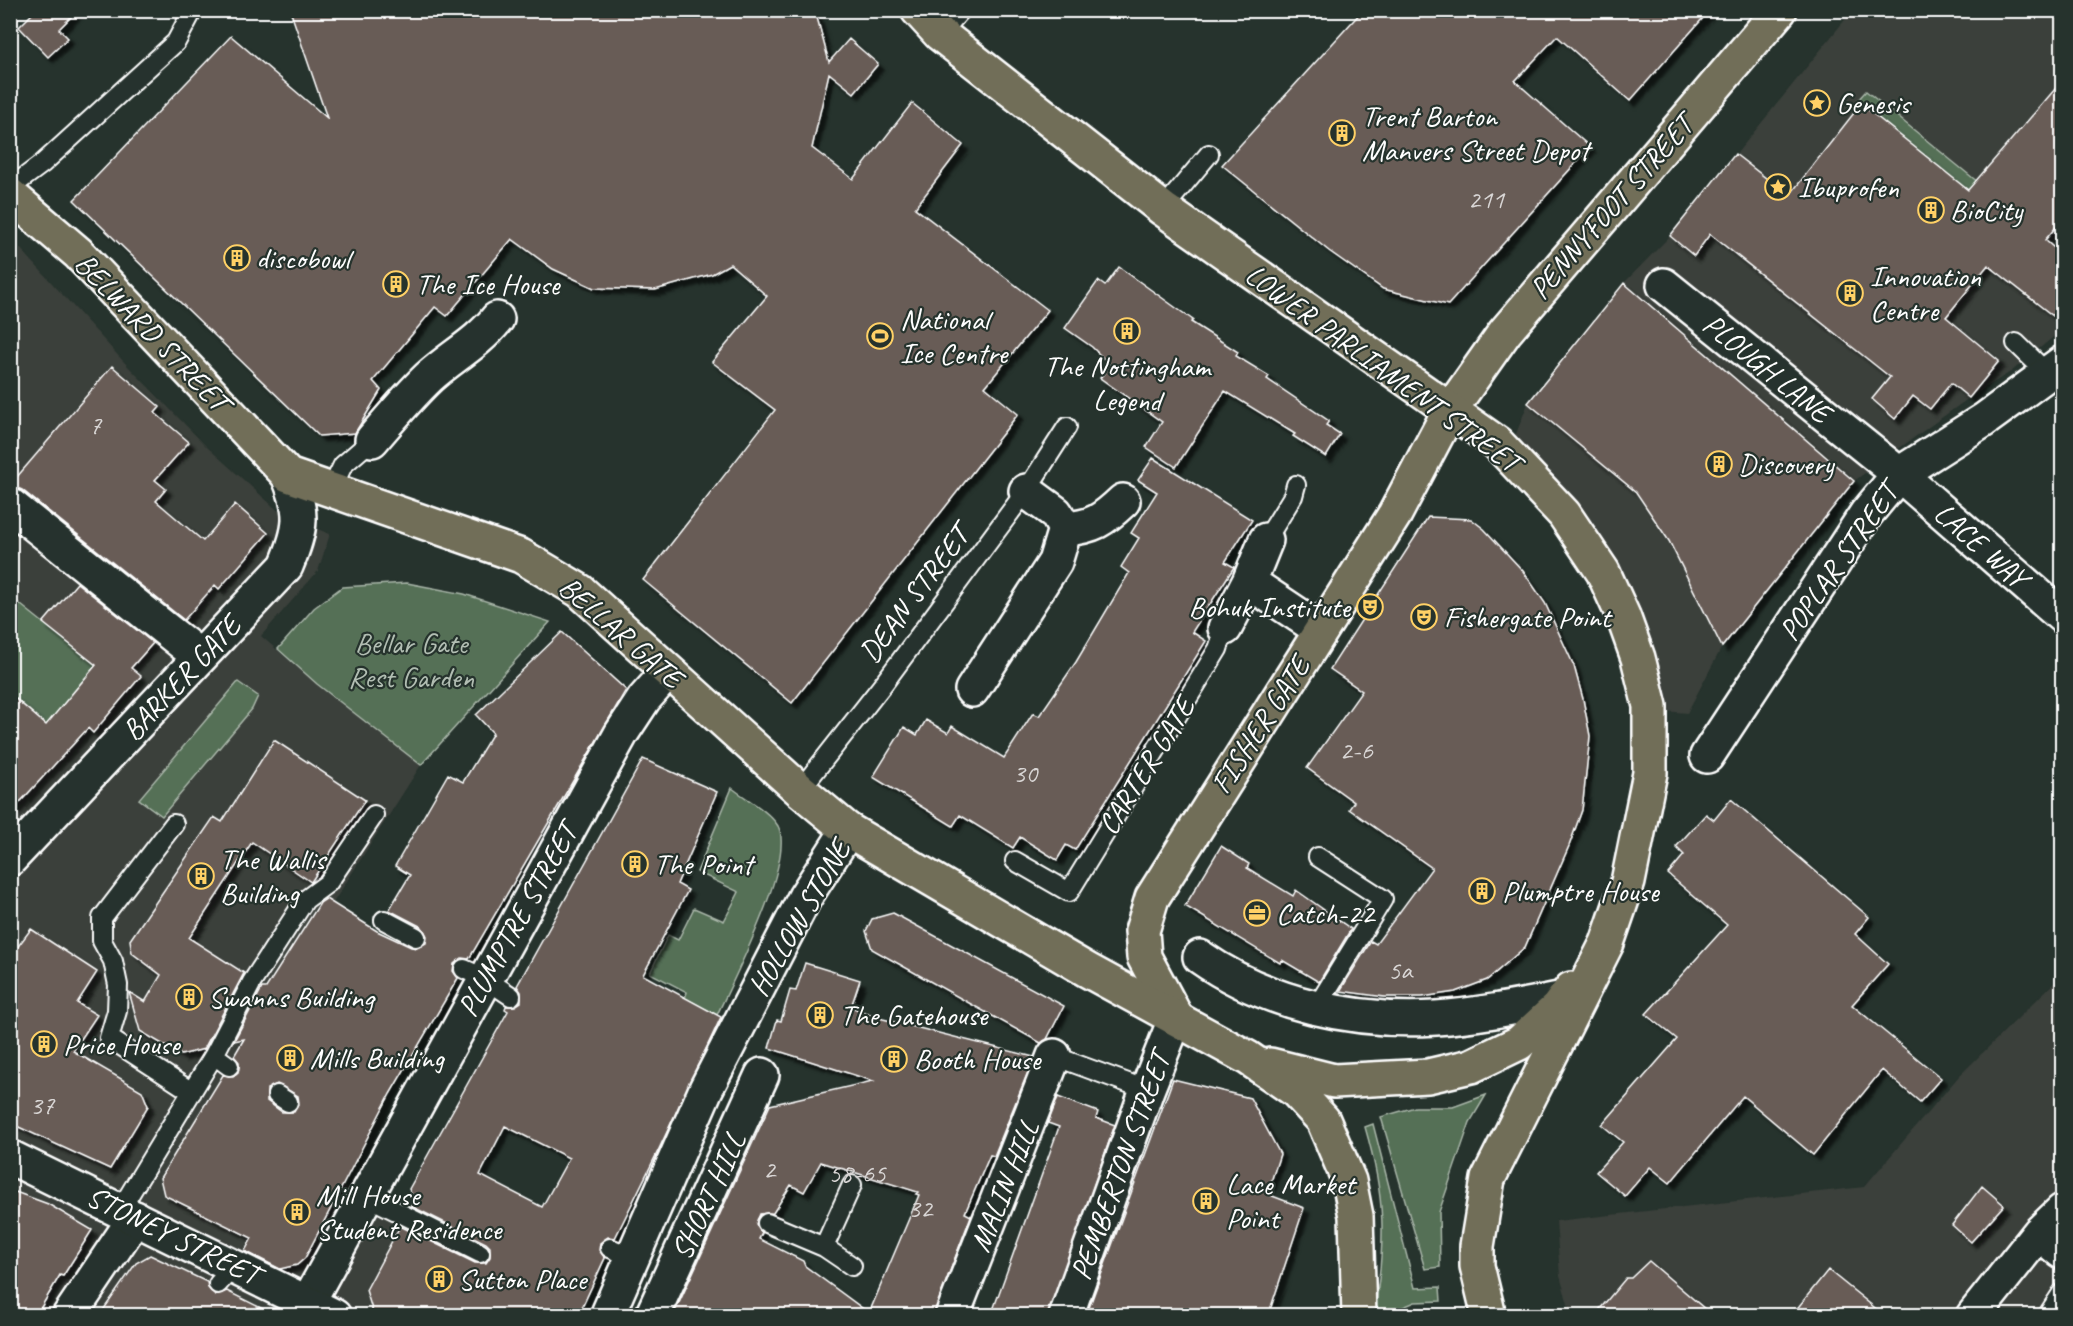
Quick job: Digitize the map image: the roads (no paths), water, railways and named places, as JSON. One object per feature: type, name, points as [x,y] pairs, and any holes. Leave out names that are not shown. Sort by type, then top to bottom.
[{"type":"main road","name":"LOWER PARLIAMENT STREET","points":[[918,10],[951,22],[1163,209],[1450,410],[1515,460],[1564,514],[1603,572],[1638,658],[1650,706],[1650,772],[1628,882],[1607,943],[1488,1179],[1477,1246],[1477,1266],[1489,1316]]},
{"type":"main road","name":"PENNYFOOT STREET","points":[[1450,410],[1505,332],[1780,10]]},
{"type":"main road","name":"BELWARD STREET","points":[[10,195],[78,253],[288,475]]},
{"type":"main road","name":"FISHER GATE","points":[[1176,1017],[1144,957],[1142,931],[1152,898],[1395,514],[1450,410]]},
{"type":"main road","name":"BELLAR GATE","points":[[288,475],[330,492],[510,553],[547,569],[580,591],[800,790],[848,830]]},
{"type":"main road","name":"HOLLOW STONE","points":[[848,830],[1087,970],[1176,1017]]},
{"type":"main road","points":[[1248,1058],[1334,1081],[1428,1076],[1471,1066],[1519,1043],[1564,998],[1607,943]]},
{"type":"main road","points":[[1176,1017],[1248,1058],[1296,1091],[1323,1120],[1349,1181],[1356,1216],[1359,1316]]},
{"type":"street","name":"PLOUGH LANE","points":[[1664,285],[1899,474]]},
{"type":"street","points":[[372,440],[429,377],[458,352],[480,339],[497,319]]},
{"type":"street","name":"POPLAR STREET","points":[[1707,756],[1866,514],[1899,474],[1984,420],[2055,368]]},
{"type":"street","name":"LACE WAY","points":[[1899,474],[2062,616]]},
{"type":"street","name":"BARKER GATE","points":[[10,858],[285,566],[300,524],[298,500],[288,475]]},
{"type":"street","points":[[972,690],[1054,562],[1065,529],[1056,513],[1026,492]]},
{"type":"street","points":[[1065,529],[1086,527],[1105,517],[1123,501]]},
{"type":"street","points":[[10,505],[199,656]]},
{"type":"street","name":"CARTER GATE","points":[[1225,628],[1250,582],[1266,540]]},
{"type":"street","points":[[1250,582],[1321,630]]},
{"type":"street","name":"PLUMPTRE STREET","points":[[321,1309],[366,1196],[474,973],[621,734],[644,699],[668,672]]},
{"type":"street","name":"HOLLOW STONE","points":[[607,1316],[621,1252],[657,1175],[706,1089],[804,897],[848,830]]},
{"type":"street","points":[[1200,957],[1220,971],[1256,989],[1316,1008],[1378,1017],[1435,1018],[1564,998]]},
{"type":"street","name":"PEMBERTON STREET","points":[[1066,1316],[1147,1090],[1176,1017]]},
{"type":"street","name":"MALIN HILL","points":[[952,1316],[1054,1056]]},
{"type":"street","name":"SHORT HILL","points":[[652,1316],[714,1198],[762,1075]]},
{"type":"street","name":"STONEY STREET","points":[[10,1157],[127,1214],[226,1275],[321,1309]]},
{"type":"street","points":[[1973,1316],[2051,1243],[2062,1211]]},
{"type":"street","points":[[69,1316],[127,1214]]},
{"type":"lane","points":[[10,188],[42,165],[176,42],[193,10]]},
{"type":"lane","points":[[1163,209],[1209,154]]},
{"type":"lane","points":[[2016,343],[2055,368]]},
{"type":"lane","name":"DEAN STREET","points":[[800,790],[881,687],[1026,492],[1067,428]]},
{"type":"lane","points":[[330,492],[344,465],[372,440]]},
{"type":"lane","name":"CARTER GATE","points":[[1266,540],[1293,496],[1296,485]]},
{"type":"lane","name":"CARTER GATE","points":[[1015,861],[1069,892],[1218,648],[1225,628]]},
{"type":"lane","points":[[127,1214],[192,1092],[221,1060],[252,982],[305,900],[328,882],[374,815]]},
{"type":"lane","points":[[174,824],[102,918],[102,941],[112,961],[117,985],[117,1011],[109,1038],[192,1092]]},
{"type":"lane","points":[[1316,1008],[1383,899],[1318,857]]},
{"type":"lane","points":[[384,920],[416,937]]},
{"type":"lane","points":[[474,973],[512,996]]},
{"type":"lane","points":[[1054,1056],[1147,1090]]},
{"type":"lane","points":[[824,1247],[852,1185]]},
{"type":"lane","points":[[366,1196],[480,1253]]},
{"type":"lane","points":[[767,1223],[824,1247],[852,1266]]},
{"type":"lane","points":[[2047,1316],[2062,1293]]},
{"type":"place","name":"Genesis","points":[[1817,103]]},
{"type":"place","name":"Trent Barton Manvers Street Depot","points":[[1342,133]]},
{"type":"place","name":"Ibuprofen","points":[[1778,187]]},
{"type":"place","name":"BioCity","points":[[1931,210]]},
{"type":"place","name":"discobowl","points":[[237,258]]},
{"type":"place","name":"The Ice House","points":[[396,284]]},
{"type":"place","name":"Innovation Centre","points":[[1850,293]]},
{"type":"place","name":"The Nottingham Legend","points":[[1127,331]]},
{"type":"place","name":"National Ice Centre","points":[[880,336]]},
{"type":"place","name":"Discovery","points":[[1719,464]]},
{"type":"place","name":"Bohuk Institute","points":[[1370,607]]},
{"type":"place","name":"Fishergate Point","points":[[1424,617]]},
{"type":"place","name":"The Point","points":[[635,864]]},
{"type":"place","name":"The Wallis Building","points":[[201,876]]},
{"type":"place","name":"Plumptre House","points":[[1482,891]]},
{"type":"place","name":"Catch-22","points":[[1257,913]]},
{"type":"place","name":"Swanns Building","points":[[189,997]]},
{"type":"place","name":"The Gatehouse","points":[[820,1015]]},
{"type":"place","name":"Price House","points":[[44,1044]]},
{"type":"place","name":"Mills Building","points":[[290,1058]]},
{"type":"place","name":"Booth House","points":[[894,1059]]},
{"type":"place","name":"Lace Market Point","points":[[1206,1201]]},
{"type":"place","name":"Mill House Student Residence","points":[[297,1212]]},
{"type":"place","name":"Sutton Place","points":[[439,1279]]},
{"type":"park label","name":"Bellar Gate Rest Garden","points":[[411,660]]}]
